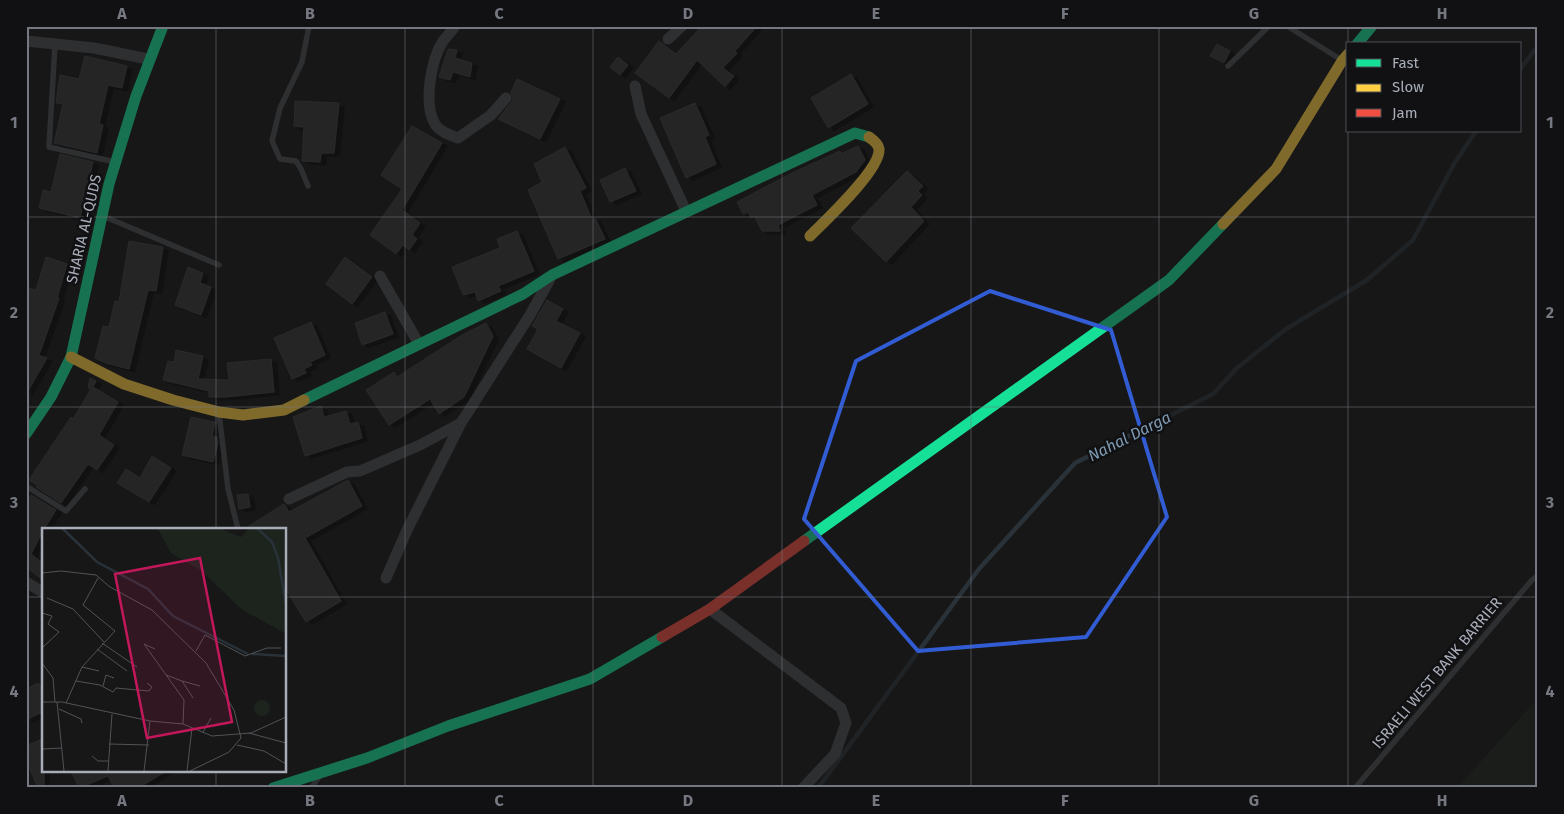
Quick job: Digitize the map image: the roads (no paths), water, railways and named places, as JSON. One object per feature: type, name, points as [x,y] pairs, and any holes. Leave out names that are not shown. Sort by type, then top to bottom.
[{"type":"street","name":"SHARIA AL-QUDS","points":[[26,434],[44,410],[71,356],[101,215],[115,162],[148,59],[163,26]]},
{"type":"street","points":[[455,26],[443,42],[431,81],[428,103],[436,125],[445,133],[458,138],[491,115],[506,98]]},
{"type":"street","points":[[668,39],[682,26]]},
{"type":"street","points":[[1359,42],[1372,26]]},
{"type":"street","points":[[26,41],[94,48],[148,59]]},
{"type":"street","points":[[273,788],[367,758],[448,726],[590,679],[710,608],[1169,280],[1276,168],[1345,57]]},
{"type":"street","points":[[635,86],[641,114],[686,211]]},
{"type":"street","points":[[71,356],[124,384],[219,412],[243,415],[284,410],[523,294],[552,275],[855,133],[875,141],[879,149],[877,161],[869,173],[810,236]]},
{"type":"street","points":[[386,578],[408,528],[460,424],[530,315],[552,275]]},
{"type":"street","points":[[380,276],[419,344]]},
{"type":"street","points":[[289,500],[347,472],[360,471],[420,445],[460,424]]},
{"type":"street","points":[[26,582],[42,592]]},
{"type":"street","points":[[710,608],[840,708],[846,723],[835,754],[802,788]]},
{"type":"lane","points":[[308,186],[296,161],[280,159],[272,141],[280,108],[302,62],[309,26]]},
{"type":"lane","points":[[1228,66],[1269,26]]},
{"type":"lane","points":[[1287,26],[1320,48],[1345,57]]},
{"type":"lane","points":[[56,44],[49,147],[115,162]]},
{"type":"lane","points":[[101,215],[219,265]]},
{"type":"lane","points":[[219,412],[228,489],[238,528]]},
{"type":"lane","points":[[26,486],[66,511],[85,489]]},
{"type":"lane","name":"ISRAELI WEST BANK BARRIER","points":[[1355,788],[1538,575]]},
{"type":"lane","points":[[311,788],[322,772]]},
{"type":"waterway","name":"Nahal Darga","points":[[1522,66],[1538,46]]},
{"type":"waterway","name":"Nahal Darga","points":[[818,788],[979,569],[1075,463],[1213,394],[1237,368],[1286,329],[1367,280],[1413,240],[1454,164],[1475,132]]}]
